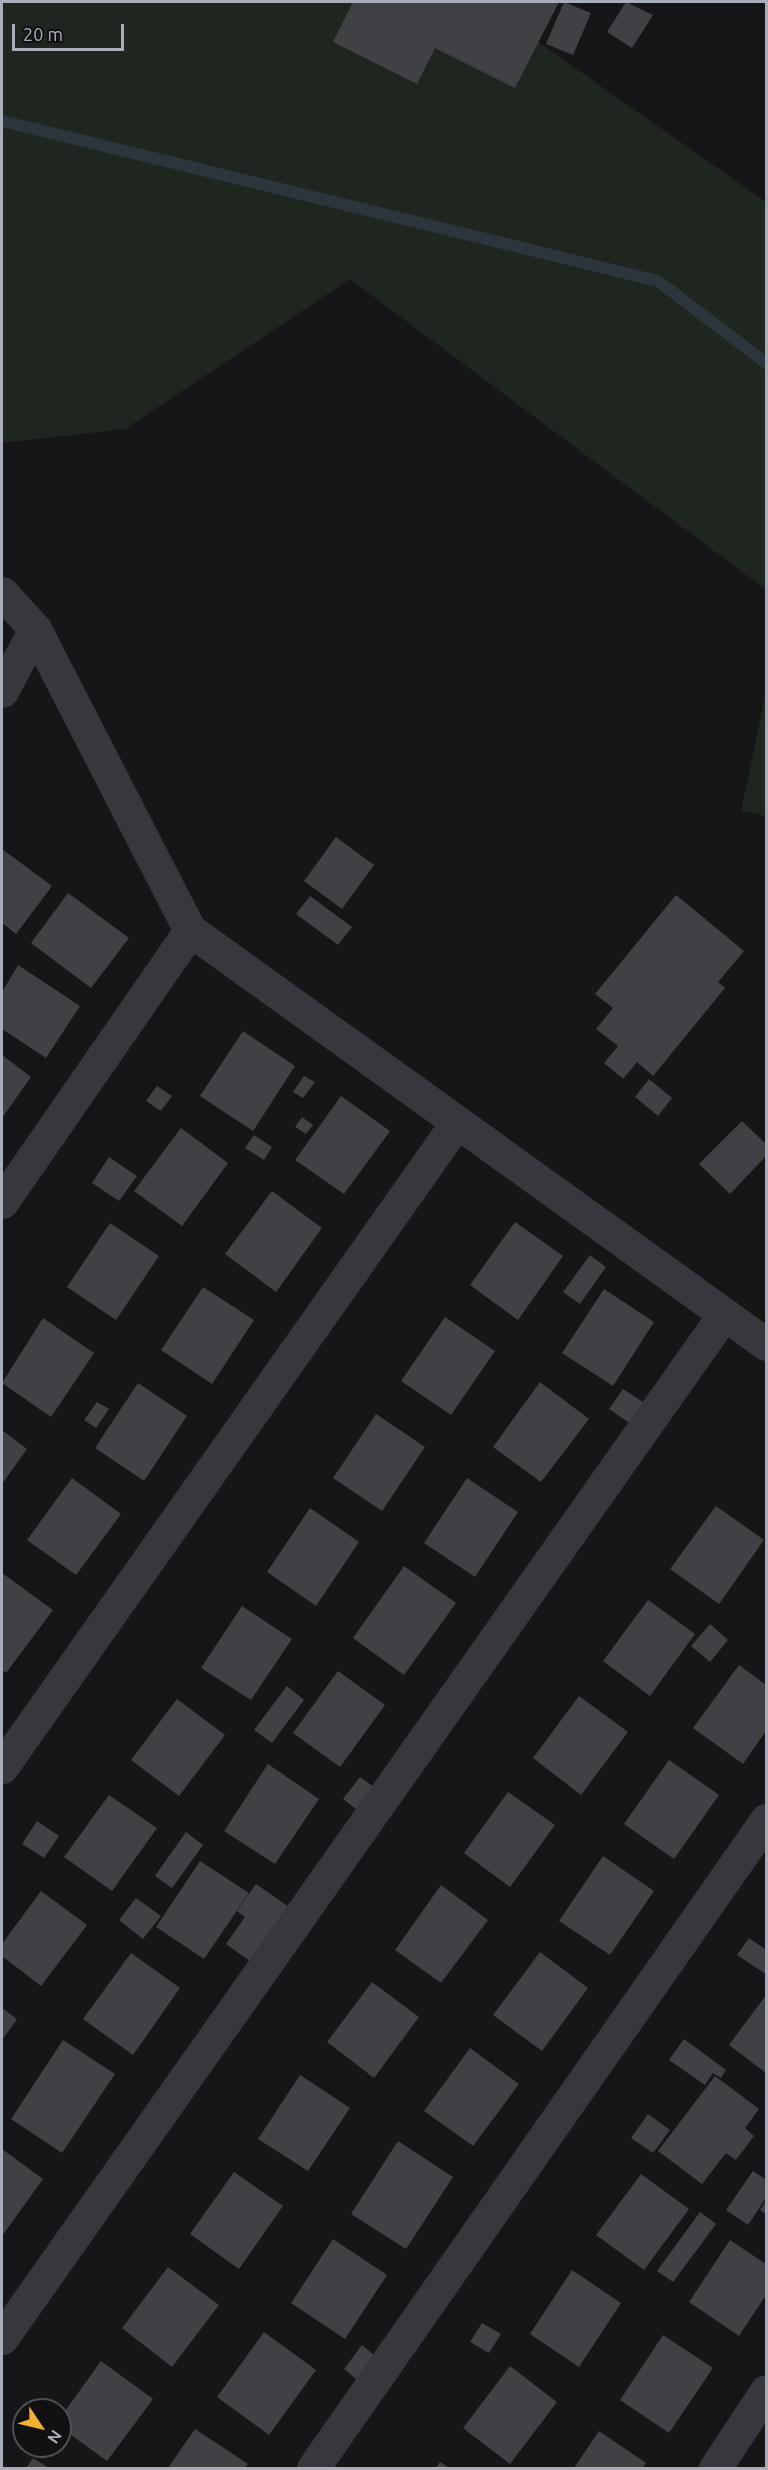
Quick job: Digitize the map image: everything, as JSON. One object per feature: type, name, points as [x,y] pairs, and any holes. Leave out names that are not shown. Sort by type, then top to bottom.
[{"type":"street","points":[[2,593],[34,629],[190,930],[766,1344]]},
{"type":"street","points":[[2,691],[34,629]]},
{"type":"street","points":[[2,1202],[190,930]]},
{"type":"street","points":[[2,1767],[457,1122]]},
{"type":"street","points":[[2,2338],[724,1314]]},
{"type":"street","points":[[313,2469],[766,1820]]},
{"type":"street","points":[[715,2469],[766,2391]]},
{"type":"shaded area","points":[[2,2],[481,2],[766,202],[766,590],[350,279],[125,429],[2,443]]},
{"type":"shaded area","points":[[766,692],[766,816],[741,811]]},
{"type":"building","points":[[353,2],[559,2],[515,88],[435,48],[417,84],[333,42]]},
{"type":"building","points":[[564,2],[591,13],[573,55],[546,44]]},
{"type":"building","points":[[626,2],[653,15],[632,48],[607,32]]},
{"type":"building","points":[[336,837],[374,865],[342,909],[304,881]]},
{"type":"building","points":[[2,849],[52,886],[16,934],[2,923]]},
{"type":"building","points":[[68,893],[129,938],[91,988],[31,943]]},
{"type":"building","points":[[676,895],[744,951],[718,982],[725,988],[653,1076],[637,1062],[623,1079],[604,1063],[618,1046],[596,1029],[613,1008],[595,994]]},
{"type":"building","points":[[310,896],[352,927],[338,945],[296,914]]},
{"type":"building","points":[[18,965],[80,1006],[46,1058],[2,1029],[2,992]]},
{"type":"building","points":[[243,1031],[295,1066],[253,1131],[200,1096]]},
{"type":"building","points":[[2,1055],[31,1077],[2,1118]]},
{"type":"building","points":[[304,1076],[315,1082],[303,1098],[293,1092]]},
{"type":"building","points":[[649,1079],[672,1098],[658,1116],[635,1097]]},
{"type":"building","points":[[157,1086],[172,1096],[161,1111],[146,1101]]},
{"type":"building","points":[[341,1096],[390,1131],[344,1194],[295,1160]]},
{"type":"building","points":[[302,1117],[313,1125],[306,1134],[295,1127]]},
{"type":"building","points":[[742,1121],[766,1144],[766,1156],[730,1194],[699,1164]]},
{"type":"building","points":[[181,1128],[228,1163],[182,1226],[134,1191]]},
{"type":"building","points":[[254,1135],[272,1147],[264,1160],[245,1148]]},
{"type":"building","points":[[109,1157],[137,1176],[119,1201],[92,1183]]},
{"type":"building","points":[[272,1191],[322,1228],[276,1292],[225,1254]]},
{"type":"building","points":[[515,1222],[563,1256],[518,1320],[470,1285]]},
{"type":"building","points":[[110,1223],[159,1256],[116,1320],[67,1287]]},
{"type":"building","points":[[590,1255],[606,1267],[580,1304],[563,1292]]},
{"type":"building","points":[[203,1287],[254,1320],[212,1384],[161,1350]]},
{"type":"building","points":[[604,1289],[654,1322],[613,1386],[562,1353]]},
{"type":"building","points":[[445,1317],[495,1351],[451,1415],[401,1381]]},
{"type":"building","points":[[43,1318],[94,1353],[51,1417],[2,1383]]},
{"type":"building","points":[[540,1382],[589,1419],[541,1482],[493,1447]]},
{"type":"building","points":[[138,1383],[187,1416],[144,1481],[95,1448]]},
{"type":"building","points":[[623,1389],[649,1406],[635,1427],[609,1409]]},
{"type":"building","points":[[97,1402],[109,1409],[96,1428],[84,1420]]},
{"type":"building","points":[[376,1414],[425,1447],[382,1511],[333,1478]]},
{"type":"building","points":[[2,1430],[27,1449],[2,1484]]},
{"type":"building","points":[[72,1478],[121,1514],[76,1575],[27,1540]]},
{"type":"building","points":[[467,1478],[518,1512],[475,1577],[424,1543]]},
{"type":"building","points":[[716,1506],[764,1540],[719,1604],[670,1569]]},
{"type":"building","points":[[310,1508],[359,1542],[316,1606],[267,1572]]},
{"type":"building","points":[[404,1566],[456,1603],[404,1675],[353,1638]]},
{"type":"building","points":[[2,1573],[53,1610],[6,1673],[2,1670]]},
{"type":"building","points":[[648,1600],[695,1634],[650,1696],[603,1661]]},
{"type":"building","points":[[242,1606],[292,1639],[251,1700],[201,1668]]},
{"type":"building","points":[[710,1624],[728,1640],[710,1662],[691,1646]]},
{"type":"building","points":[[739,1665],[766,1685],[766,1731],[743,1764],[693,1728]]},
{"type":"building","points":[[338,1671],[385,1705],[340,1767],[293,1733]]},
{"type":"building","points":[[287,1686],[304,1700],[272,1743],[254,1730]]},
{"type":"building","points":[[579,1696],[628,1732],[581,1795],[533,1758]]},
{"type":"building","points":[[177,1699],[225,1735],[179,1796],[131,1760]]},
{"type":"building","points":[[669,1760],[719,1795],[674,1859],[624,1824]]},
{"type":"building","points":[[268,1764],[319,1799],[275,1864],[224,1831]]},
{"type":"building","points":[[360,1777],[378,1790],[361,1813],[343,1799]]},
{"type":"building","points":[[508,1792],[555,1825],[510,1887],[464,1853]]},
{"type":"building","points":[[109,1795],[157,1828],[112,1891],[64,1857]]},
{"type":"building","points":[[37,1821],[59,1836],[44,1858],[22,1844]]},
{"type":"building","points":[[186,1832],[203,1845],[172,1888],[155,1876]]},
{"type":"building","points":[[603,1856],[654,1891],[610,1955],[559,1921]]},
{"type":"building","points":[[200,1861],[249,1893],[204,1959],[156,1927]]},
{"type":"building","points":[[256,1884],[289,1907],[250,1961],[226,1944],[245,1917],[237,1911]]},
{"type":"building","points":[[441,1885],[488,1920],[441,1983],[395,1950]]},
{"type":"building","points":[[41,1891],[87,1925],[41,1986],[2,1956],[2,1944]]},
{"type":"building","points":[[136,1898],[161,1916],[143,1939],[119,1920]]},
{"type":"building","points":[[749,1938],[766,1950],[766,1974],[737,1955]]},
{"type":"building","points":[[540,1952],[588,1988],[542,2051],[493,2015]]},
{"type":"building","points":[[131,1953],[180,1988],[133,2055],[83,2019]]},
{"type":"building","points":[[372,1982],[419,2017],[374,2078],[327,2042]]},
{"type":"building","points":[[766,1995],[766,2073],[729,2045]]},
{"type":"building","points":[[2,2008],[17,2019],[2,2040]]},
{"type":"building","points":[[684,2039],[726,2070],[721,2078],[713,2073],[705,2085],[669,2060]]},
{"type":"building","points":[[63,2040],[115,2074],[62,2153],[11,2119]]},
{"type":"building","points":[[470,2048],[519,2084],[473,2146],[424,2111]]},
{"type":"building","points":[[300,2075],[350,2108],[308,2171],[258,2139]]},
{"type":"building","points":[[715,2076],[759,2109],[745,2128],[754,2136],[736,2160],[726,2153],[702,2184],[658,2151]]},
{"type":"building","points":[[648,2114],[670,2130],[653,2153],[631,2138]]},
{"type":"building","points":[[398,2141],[453,2177],[406,2249],[351,2214]]},
{"type":"building","points":[[2,2149],[43,2179],[2,2236]]},
{"type":"building","points":[[753,2171],[766,2180],[766,2198],[748,2225],[726,2210]]},
{"type":"building","points":[[234,2172],[283,2206],[239,2269],[190,2234]]},
{"type":"building","points":[[641,2174],[689,2209],[644,2270],[596,2235]]},
{"type":"building","points":[[766,2201],[766,2214],[760,2210]]},
{"type":"building","points":[[700,2212],[716,2224],[673,2282],[657,2271]]},
{"type":"building","points":[[333,2239],[387,2275],[345,2339],[291,2303]]},
{"type":"building","points":[[730,2240],[766,2264],[766,2295],[739,2336],[689,2302]]},
{"type":"building","points":[[168,2267],[219,2305],[172,2367],[122,2328]]},
{"type":"building","points":[[572,2270],[621,2303],[579,2367],[530,2334]]},
{"type":"building","points":[[482,2323],[501,2334],[489,2353],[470,2342]]},
{"type":"building","points":[[264,2332],[316,2370],[269,2435],[217,2397]]},
{"type":"building","points":[[663,2335],[713,2368],[669,2433],[620,2400]]},
{"type":"building","points":[[362,2345],[380,2360],[361,2383],[344,2369]]},
{"type":"building","points":[[101,2361],[153,2399],[107,2461],[72,2436],[72,2401]]},
{"type":"building","points":[[510,2366],[557,2402],[510,2464],[463,2428]]},
{"type":"building","points":[[195,2429],[248,2464],[245,2468],[168,2468]]},
{"type":"building","points":[[599,2431],[646,2463],[643,2468],[574,2468]]},
{"type":"building","points":[[33,2458],[49,2468],[26,2468]]},
{"type":"building","points":[[440,2462],[449,2468],[436,2468]]},
{"type":"waterway","points":[[2,121],[658,281],[766,363]]}]
